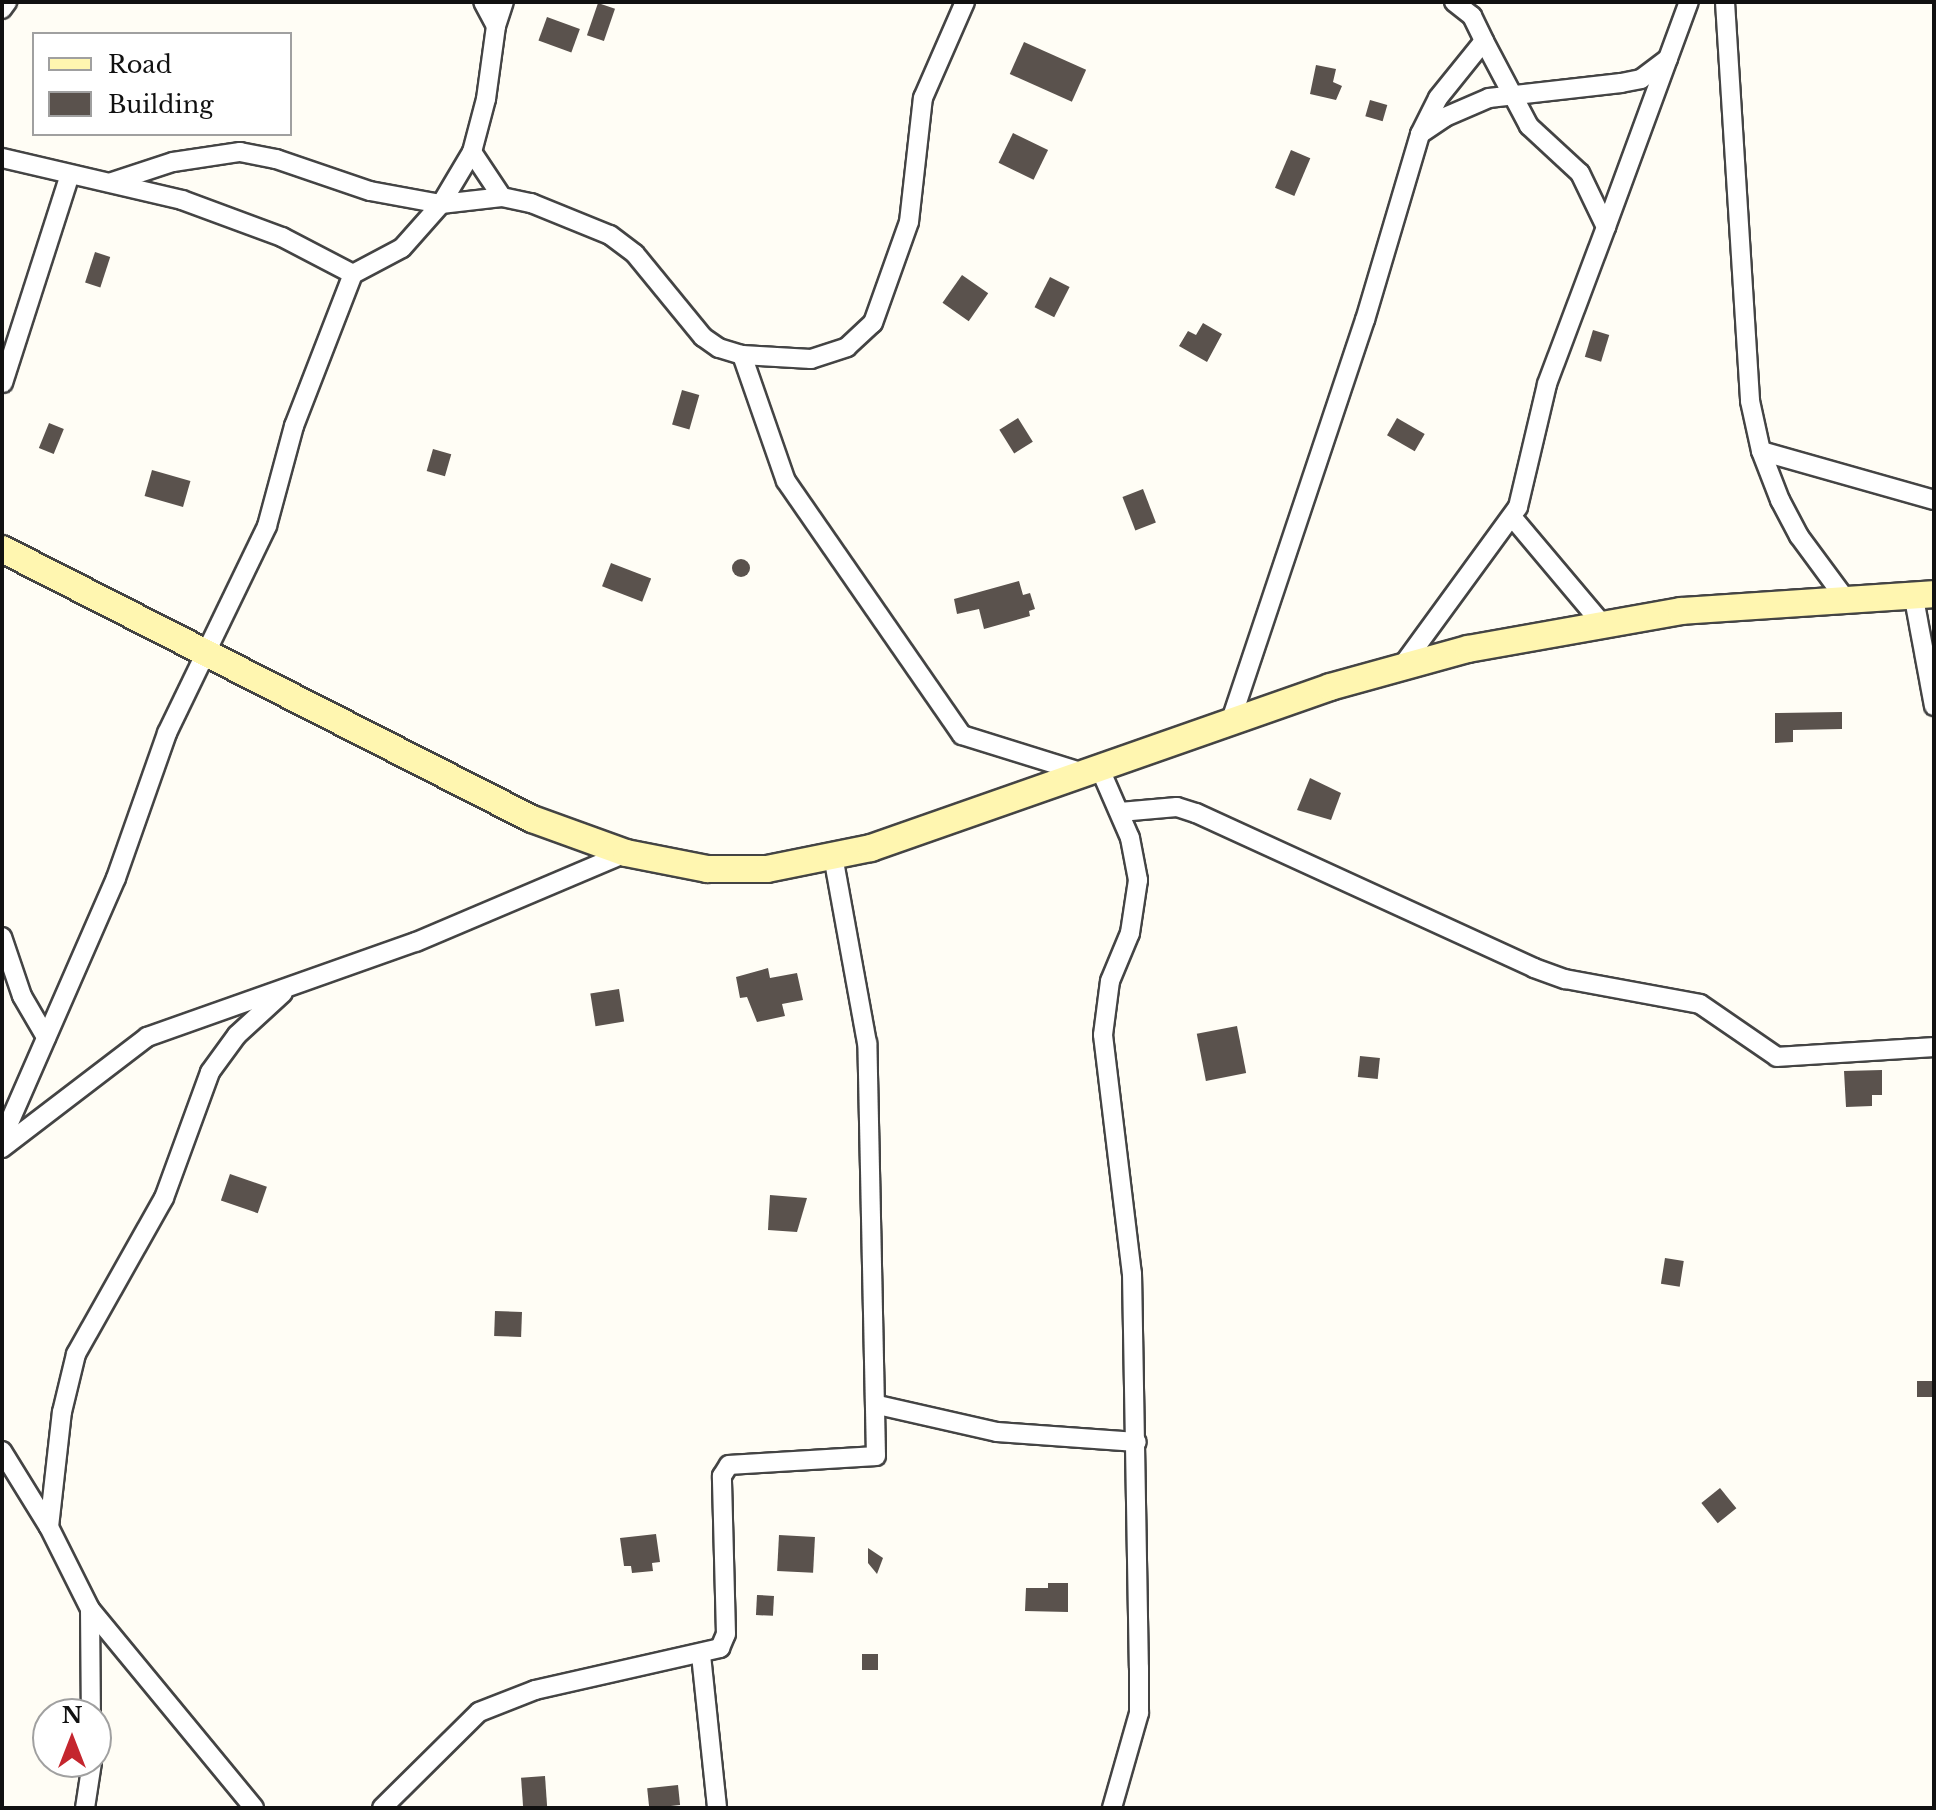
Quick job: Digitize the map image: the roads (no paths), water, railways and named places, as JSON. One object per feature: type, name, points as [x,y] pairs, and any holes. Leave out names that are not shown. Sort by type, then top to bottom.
[{"type":"street","points":[[2,9],[7,2]]},
{"type":"street","points":[[483,2],[496,26]]},
{"type":"street","points":[[2,1139],[116,878],[167,733],[208,655],[267,526],[294,426],[353,274],[402,248],[441,204],[472,152],[496,26],[504,2]]},
{"type":"street","points":[[110,183],[173,162],[240,152],[276,159],[400,199],[441,204],[502,197],[560,211],[610,235],[635,254],[703,337],[742,355],[828,355],[862,338],[873,323],[909,222],[923,98],[965,2]]},
{"type":"street","points":[[1454,2],[1472,16],[1510,95],[1544,144],[1580,173],[1606,227]]},
{"type":"street","points":[[1402,666],[1513,518],[1547,384],[1689,2]]},
{"type":"street","points":[[1725,2],[1750,401],[1761,451],[1799,536],[1844,597]]},
{"type":"street","points":[[1231,720],[1365,320],[1420,134],[1438,98],[1484,41]]},
{"type":"street","points":[[1420,134],[1466,106],[1510,95],[1641,79],[1670,57]]},
{"type":"street","points":[[472,152],[502,197]]},
{"type":"street","points":[[2,158],[69,178],[110,183],[233,217],[353,274]]},
{"type":"street","points":[[3,383],[69,178]]},
{"type":"street","points":[[742,355],[786,481],[962,735],[1092,771],[1120,812],[1138,880],[1130,933],[1107,994],[1103,1035],[1132,1273],[1137,1442],[1139,1713],[1112,1808]]},
{"type":"street","points":[[1761,451],[1835,476],[1934,500]]},
{"type":"street","points":[[1513,518],[1603,625]]},
{"type":"street","points":[[2,549],[532,819],[626,853],[707,869],[767,869],[871,848],[1231,720],[1402,666],[1681,611],[1844,597],[1924,594],[1934,706]]},
{"type":"street","points":[[1120,812],[1177,807],[1196,813],[1534,968],[1565,979],[1700,1004],[1777,1057],[1934,1047]]},
{"type":"street","points":[[2,1148],[147,1037],[197,1015],[284,992],[626,853]]},
{"type":"street","points":[[382,1808],[479,1712],[535,1690],[701,1655],[725,1643],[726,1467],[871,1460],[878,1451],[867,1043],[833,856]]},
{"type":"street","points":[[2,937],[22,996],[46,1037]]},
{"type":"street","points":[[49,1527],[62,1412],[76,1354],[164,1198],[210,1072],[237,1035],[284,992]]},
{"type":"street","points":[[878,1405],[997,1432],[1137,1442]]},
{"type":"street","points":[[2,1451],[49,1527],[90,1609],[254,1808]]},
{"type":"street","points":[[90,1609],[91,1698]]},
{"type":"street","points":[[701,1655],[717,1808]]},
{"type":"street","points":[[85,1808],[90,1778]]}]
